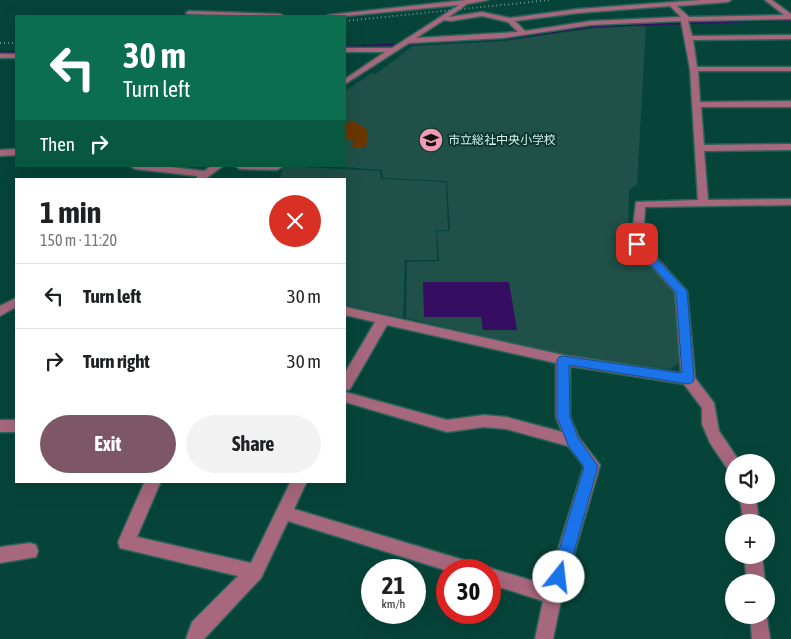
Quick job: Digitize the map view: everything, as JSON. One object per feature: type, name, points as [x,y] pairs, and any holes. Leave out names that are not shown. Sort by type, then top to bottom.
[{"type":"street","points":[[339,15],[485,0]]},
{"type":"street","points":[[440,18],[482,14],[510,20],[578,11],[728,0]]},
{"type":"street","points":[[768,0],[791,17]]},
{"type":"street","points":[[346,81],[468,1]]},
{"type":"street","points":[[672,4],[686,21],[694,69],[703,202]]},
{"type":"street","points":[[189,13],[250,15]]},
{"type":"street","points":[[346,50],[503,36],[591,22],[791,17]]},
{"type":"street","points":[[510,20],[524,33]]},
{"type":"street","points":[[689,38],[791,37]]},
{"type":"street","points":[[0,56],[15,56]]},
{"type":"street","points":[[694,69],[791,68]]},
{"type":"street","points":[[696,105],[791,104]]},
{"type":"street","points":[[700,148],[791,147]]},
{"type":"street","points":[[0,153],[15,152]]},
{"type":"street","points":[[142,167],[202,176],[216,167]]},
{"type":"street","points":[[725,454],[714,438],[708,417],[710,406],[688,379],[681,291],[637,244],[640,204],[791,202]]},
{"type":"street","points":[[0,312],[15,303]]},
{"type":"street","points":[[346,311],[563,360],[688,379]]},
{"type":"street","points":[[346,383],[383,320]]},
{"type":"street","points":[[544,639],[554,595],[592,466],[572,441],[563,417],[563,360]]},
{"type":"street","points":[[346,397],[447,426],[484,421],[506,423],[572,441]]},
{"type":"street","points":[[0,426],[15,426]]},
{"type":"street","points":[[152,483],[126,542],[255,572]]},
{"type":"street","points":[[195,639],[200,629],[255,572],[298,483]]},
{"type":"street","points":[[284,513],[436,560]]},
{"type":"street","points":[[0,555],[30,551]]},
{"type":"street","points":[[501,579],[554,595]]},
{"type":"street","points":[[760,624],[761,639]]},
{"type":"shaded area","points":[[646,27],[637,184],[629,190],[628,245],[674,290],[680,362],[670,369],[564,355],[406,318],[407,262],[439,261],[437,231],[450,231],[447,181],[383,178],[382,170],[344,167],[346,167],[346,90],[372,73],[376,74],[413,46],[505,41],[595,28]]},
{"type":"shaded area","points":[[354,121],[368,130],[366,148],[352,148],[353,140],[346,140],[346,123]]},
{"type":"shaded area","points":[[283,167],[302,167],[380,171],[381,179],[446,182],[448,230],[436,230],[437,260],[405,260],[403,318],[346,305],[346,178],[280,178]]},
{"type":"shaded area","points":[[423,282],[509,282],[517,330],[483,330],[481,317],[424,317]]},
{"type":"waterway","points":[[346,47],[510,38],[595,26],[791,20]]},
{"type":"waterway","points":[[0,52],[15,52]]},
{"type":"railway","points":[[346,21],[550,0]]},
{"type":"railway","points":[[0,43],[15,43]]},
{"type":"place","name":"市立総社中央小学校","points":[[431,140]]},
{"type":"route","points":[[559,577],[592,466],[572,441],[563,417],[563,360],[688,379],[681,291],[637,244]]}]
